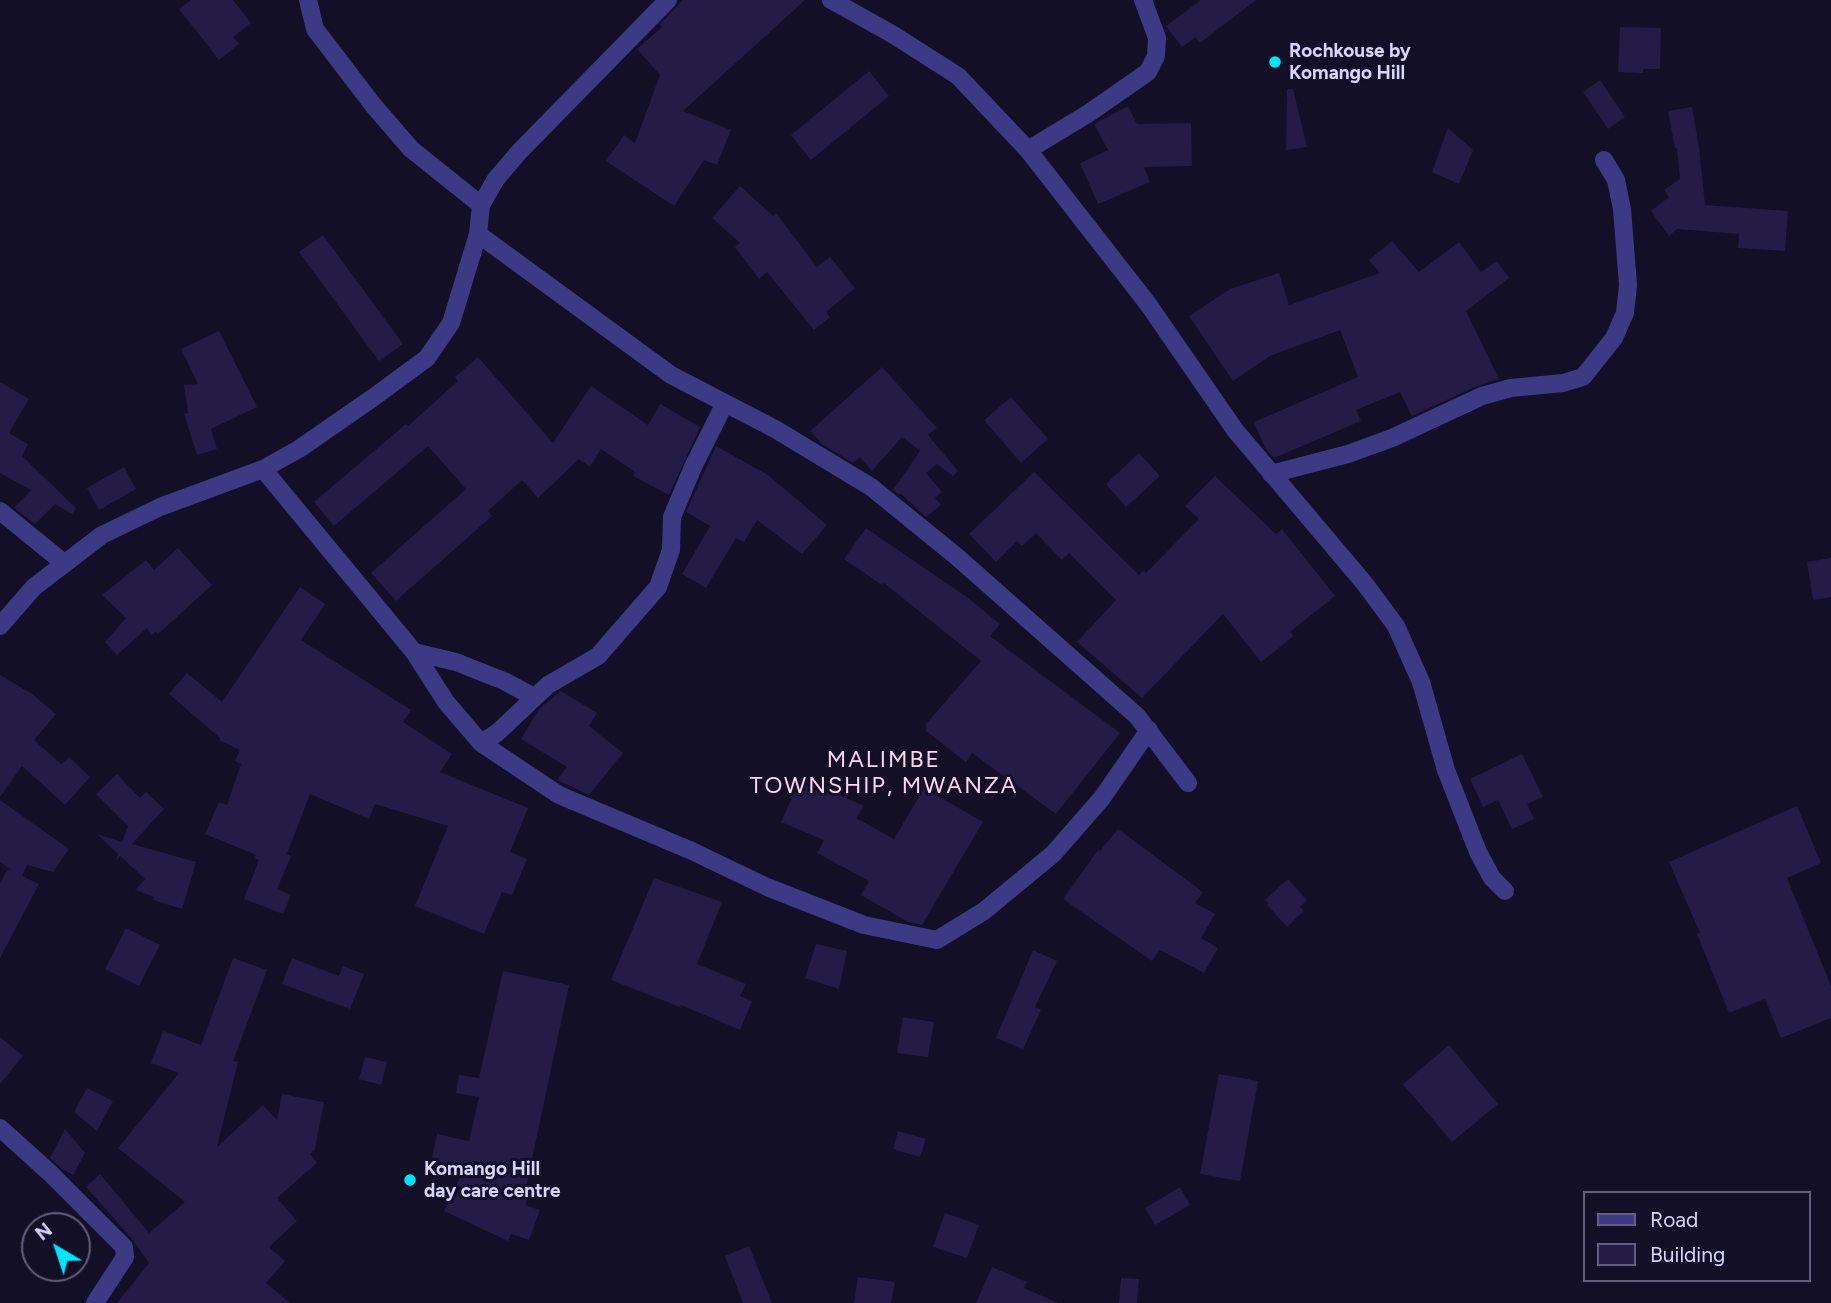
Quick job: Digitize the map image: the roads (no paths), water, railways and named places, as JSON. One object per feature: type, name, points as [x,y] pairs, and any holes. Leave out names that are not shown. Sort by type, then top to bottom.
[{"type":"street","points":[[308,0],[315,29],[373,105],[411,149],[481,205]]},
{"type":"street","points":[[0,626],[34,587],[102,535],[160,507],[263,469],[310,442],[427,358],[451,323],[478,234],[481,205],[496,179],[519,152],[668,0]]},
{"type":"street","points":[[831,0],[892,34],[958,76],[1028,150],[1148,304],[1235,430],[1366,584],[1396,626],[1421,682],[1446,770],[1478,852],[1492,878],[1505,891]]},
{"type":"street","points":[[1028,150],[1089,113],[1148,72],[1156,56],[1157,38],[1143,0]]},
{"type":"street","points":[[1271,474],[1348,454],[1392,438],[1482,396],[1511,387],[1563,383],[1583,377],[1614,338],[1626,313],[1628,285],[1622,209],[1616,180],[1604,160]]},
{"type":"street","points":[[478,234],[671,375],[775,429],[871,487],[976,574],[1138,716],[1188,783]]},
{"type":"street","points":[[481,743],[497,733],[548,685],[598,656],[658,587],[671,550],[672,517],[725,403]]},
{"type":"street","points":[[263,469],[414,652],[446,702],[481,743],[559,795],[692,851],[767,887],[864,925],[937,940],[984,911],[1052,854],[1102,798],[1149,730]]},
{"type":"street","points":[[0,511],[64,563]]},
{"type":"street","points":[[414,652],[456,662],[504,681],[534,697]]},
{"type":"street","points":[[0,1128],[50,1173],[124,1247],[125,1257],[95,1303]]},
{"type":"place","name":"Rochkouse by Komango Hill","points":[[1275,62]]},
{"type":"place","name":"Komango Hill day care centre","points":[[410,1180]]},
{"type":"district","name":"MALIMBE TOWNSHIP, MWANZA","points":[[884,773]]}]
